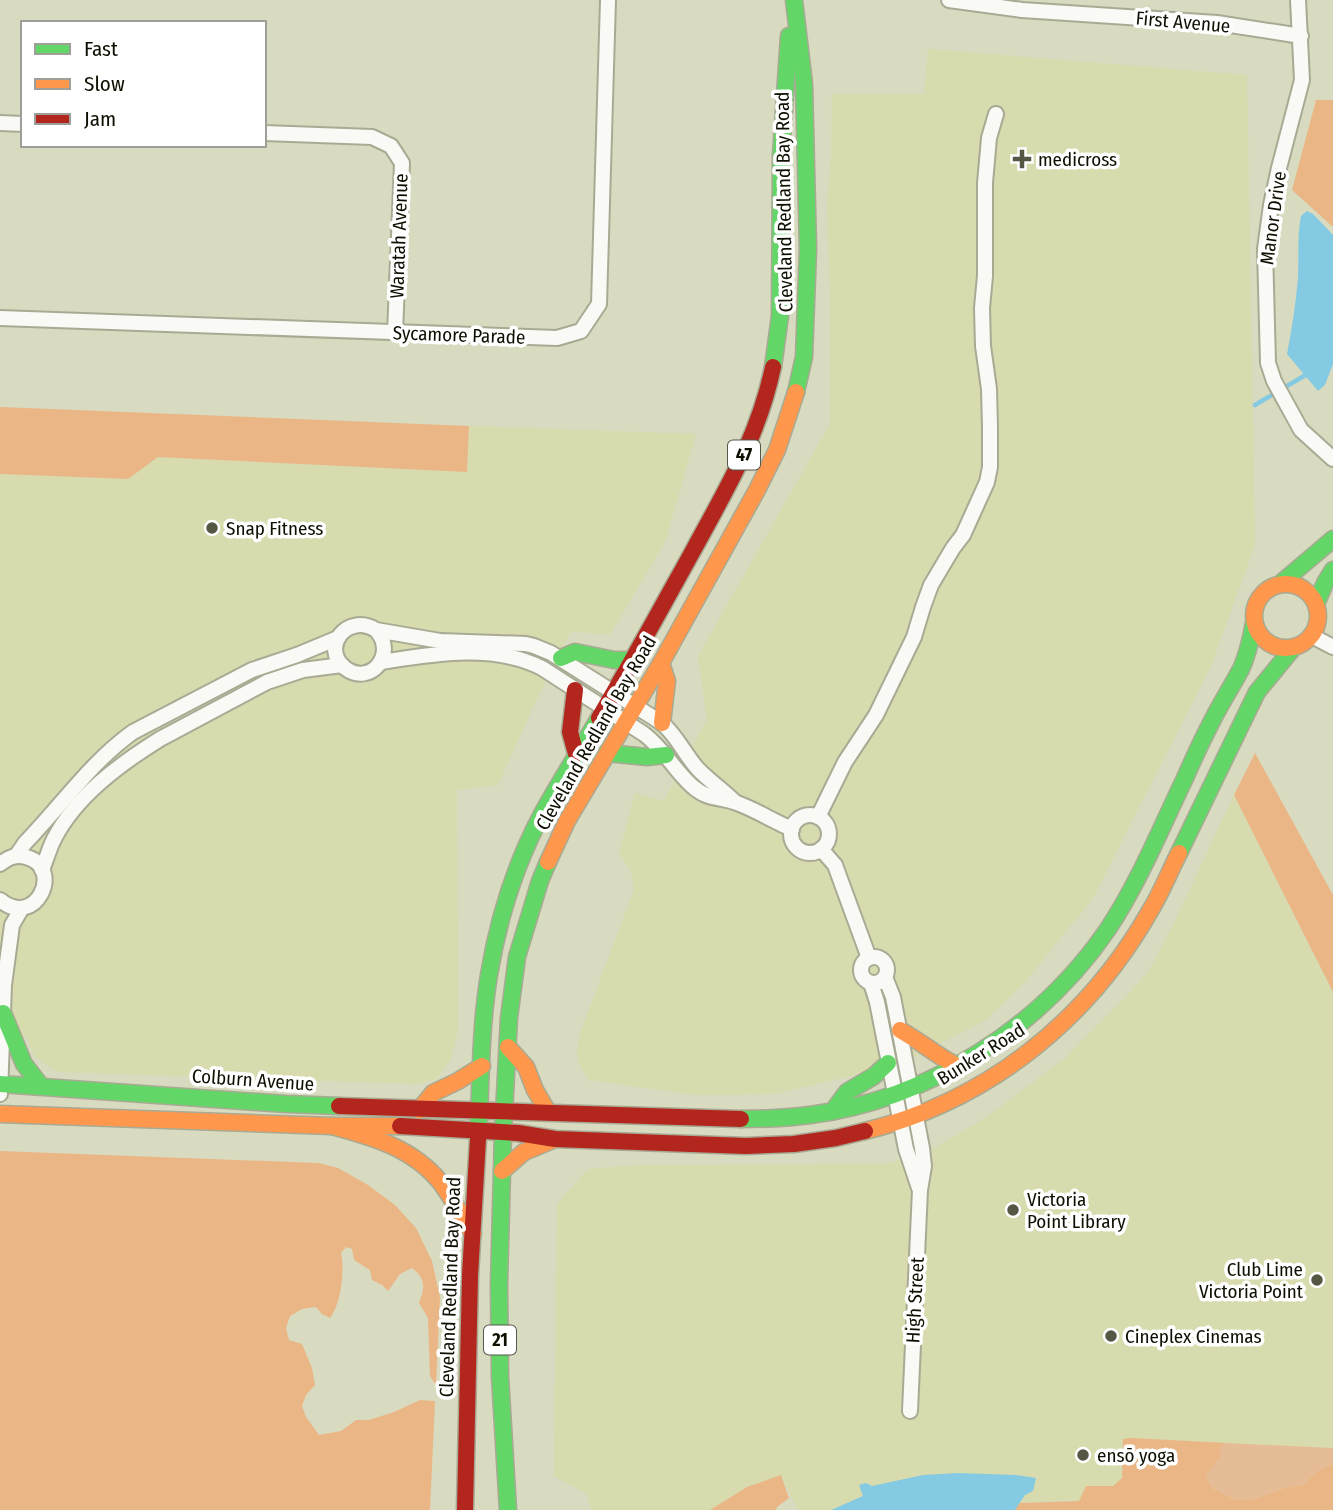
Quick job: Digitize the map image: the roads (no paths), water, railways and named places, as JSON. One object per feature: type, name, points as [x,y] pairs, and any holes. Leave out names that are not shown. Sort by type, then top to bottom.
[{"type":"main road","name":"Cleveland Redland Bay Road","points":[[465,1510],[479,1111],[489,976],[494,949],[506,904],[542,814],[633,660],[741,462],[754,433],[778,345],[781,302],[783,86],[793,0]]},
{"type":"main road","name":"Cleveland Redland Bay Road","points":[[508,1510],[500,1364],[499,1284],[504,1111],[517,957],[540,881],[567,821],[661,663],[778,450],[794,403],[804,358],[808,242],[804,84],[793,0]]},
{"type":"main road","points":[[1280,584],[1301,587],[1310,594],[1318,612],[1318,621],[1311,636],[1294,647],[1274,646],[1265,640],[1258,633],[1253,614],[1259,598],[1280,584],[1333,539]]},
{"type":"main road","points":[[1316,604],[1333,570]]},
{"type":"main road","name":"Bunker Road","points":[[504,1111],[786,1118],[833,1111],[903,1091],[957,1066],[1000,1039],[1044,1004],[1080,966],[1109,927],[1132,889],[1210,724],[1241,668],[1254,623]]},
{"type":"main road","name":"Bunker Road","points":[[479,1130],[538,1134],[555,1139],[742,1146],[792,1144],[840,1137],[901,1121],[984,1081],[1027,1053],[1050,1034],[1090,995],[1119,960],[1152,908],[1257,692],[1294,647]]},
{"type":"main road","points":[[561,658],[575,652],[614,660],[633,660]]},
{"type":"main road","points":[[661,663],[667,681],[662,723]]},
{"type":"main road","points":[[575,690],[570,732],[576,754]]},
{"type":"main road","points":[[607,753],[624,753],[647,758],[666,755]]},
{"type":"main road","points":[[3,1013],[24,1064],[41,1086]]},
{"type":"main road","points":[[900,1030],[957,1066]]},
{"type":"main road","points":[[509,1047],[526,1068],[548,1112]]},
{"type":"main road","points":[[833,1111],[846,1092],[874,1076],[888,1063]]},
{"type":"main road","points":[[419,1110],[433,1093],[482,1066]]},
{"type":"main road","name":"Colburn Avenue","points":[[0,1084],[263,1103],[504,1111]]},
{"type":"main road","points":[[0,1114],[479,1130]]},
{"type":"main road","points":[[332,1126],[380,1139],[410,1154],[438,1180],[473,1234]]},
{"type":"main road","points":[[502,1171],[524,1152],[555,1139]]},
{"type":"street","name":"Sycamore Parade","points":[[0,318],[557,338],[581,331],[599,304],[608,0]]},
{"type":"street","name":"First Avenue","points":[[949,0],[1217,23],[1301,36]]},
{"type":"street","name":"Manor Drive","points":[[1298,0],[1302,80],[1279,168],[1265,249],[1268,363],[1284,402],[1301,430],[1333,459]]},
{"type":"street","points":[[818,817],[845,762],[876,715],[914,637],[931,586],[963,535],[987,482],[990,467],[989,389],[983,346],[982,308],[985,276],[985,183],[989,138],[996,114]]},
{"type":"street","points":[[0,123],[21,124]]},
{"type":"street","name":"Waratah Avenue","points":[[266,133],[372,137],[391,146],[402,163],[395,333]]},
{"type":"street","points":[[376,630],[385,648],[381,662],[363,673],[355,673],[342,665],[336,652],[338,638],[343,631],[358,624],[376,630],[440,641],[526,644],[561,658],[662,723],[675,736],[699,771],[721,787],[735,802]]},
{"type":"street","points":[[1311,636],[1333,647]]},
{"type":"street","points":[[16,856],[94,765],[133,732],[252,670],[338,638]]},
{"type":"street","points":[[381,662],[446,653],[509,656],[526,661],[542,668],[652,740],[696,790],[711,798],[735,802],[792,829]]},
{"type":"street","points":[[0,1094],[4,985],[12,925],[22,908],[40,897],[45,884],[42,870],[54,837],[79,805],[102,781],[145,749],[267,682],[303,670],[342,665]]},
{"type":"street","points":[[805,816],[818,817],[829,832],[826,845],[810,853],[798,849],[792,840],[792,829],[794,823],[805,816]]},
{"type":"street","points":[[821,849],[835,865],[869,958],[878,958],[887,970],[878,980],[877,1002],[888,1063],[903,1091]]},
{"type":"street","points":[[0,864],[8,858],[24,856],[42,870]]},
{"type":"street","points":[[0,900],[22,908]]},
{"type":"street","points":[[878,980],[893,997],[900,1030],[903,1091]]},
{"type":"street","name":"High Street","points":[[903,1091],[916,1115],[924,1166],[920,1190],[910,1411]]},
{"type":"street","name":"High Street","points":[[903,1091],[901,1121],[909,1159],[920,1190]]},
{"type":"water","points":[[1307,211],[1333,235],[1333,364],[1325,385],[1318,391],[1287,354],[1297,287],[1301,216]]},
{"type":"water","points":[[958,1473],[1036,1478],[1033,1491],[1025,1495],[1015,1510],[831,1510],[863,1496],[859,1485],[866,1483],[872,1486],[923,1475]]},
{"type":"waterway","points":[[1255,405],[1309,373]]},
{"type":"place","name":"medicross","points":[[1022,159]]},
{"type":"place","name":"Snap Fitness","points":[[212,528]]},
{"type":"place","name":"Victoria Point Library","points":[[1013,1210]]},
{"type":"place","name":"Club Lime Victoria Point","points":[[1317,1280]]},
{"type":"place","name":"Cineplex Cinemas","points":[[1111,1336]]},
{"type":"place","name":"ensō yoga","points":[[1083,1455]]}]
